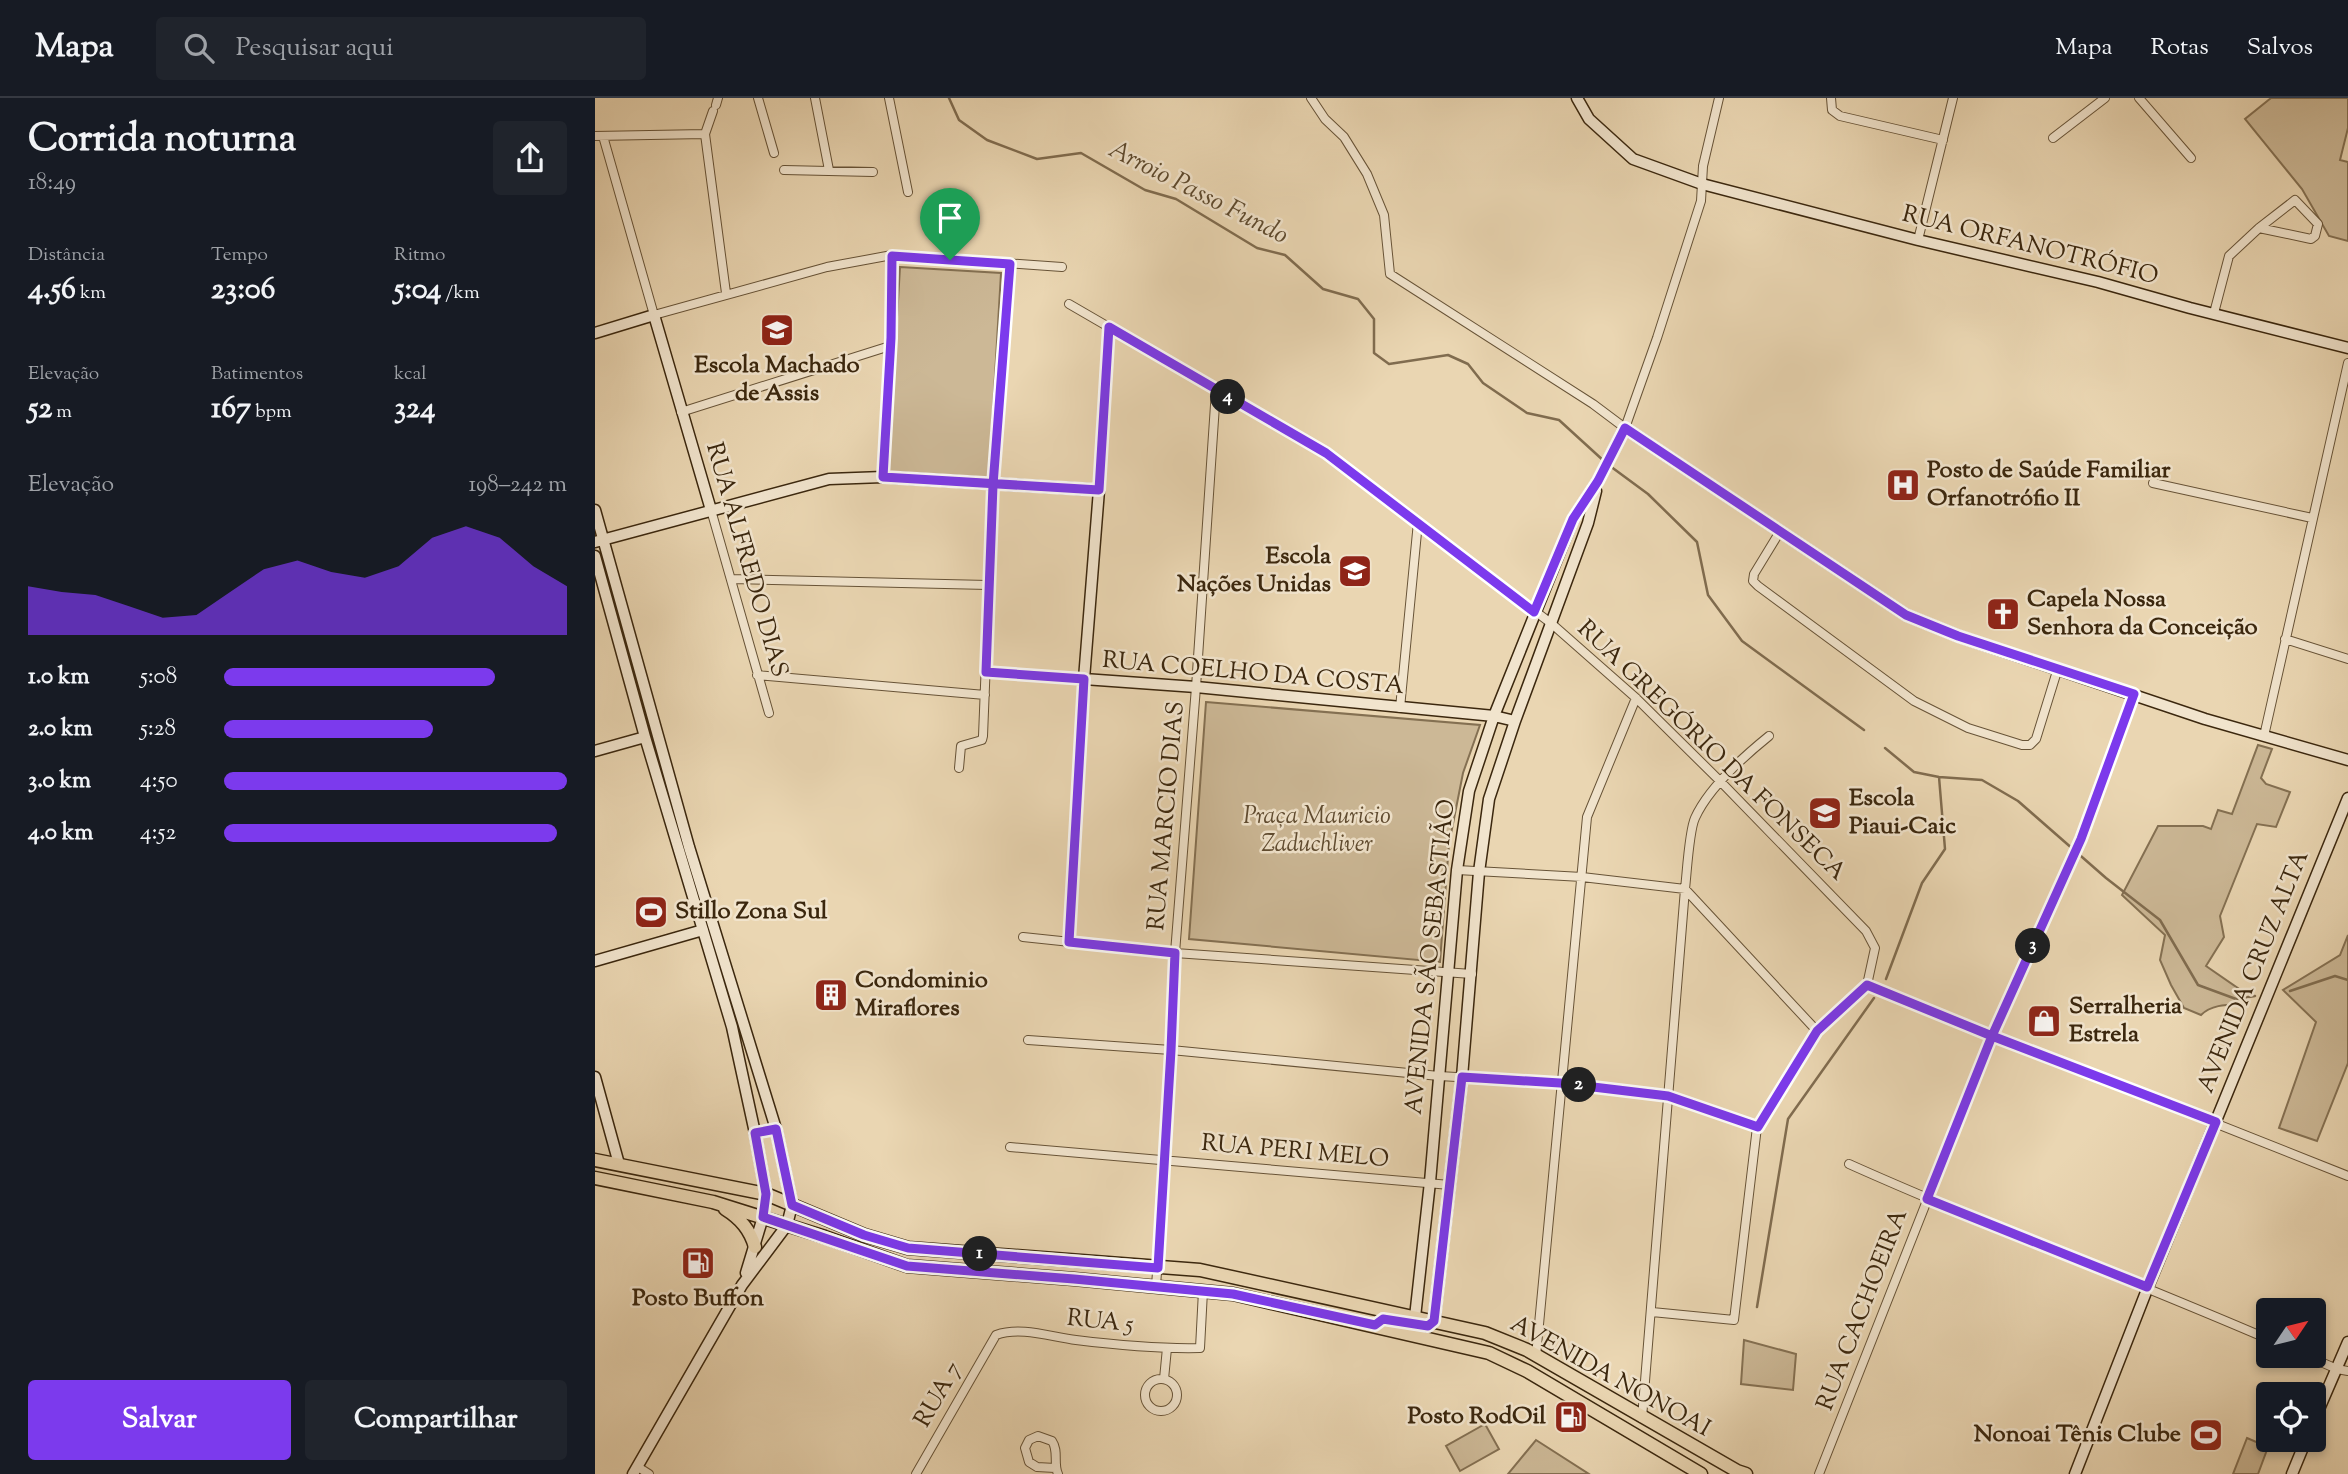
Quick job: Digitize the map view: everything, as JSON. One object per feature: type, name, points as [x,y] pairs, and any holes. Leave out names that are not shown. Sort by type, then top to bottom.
[{"type":"main road","name":"AVENIDA NONOAI","points":[[595,1160],[766,1194],[864,1235],[908,1248],[1199,1270],[1485,1333],[1536,1356],[1737,1472],[1747,1474]]},
{"type":"main road","name":"AVENIDA NONOAI","points":[[595,1178],[713,1202],[907,1266],[1233,1294],[1489,1353],[1527,1371],[1700,1474]]},
{"type":"main road","points":[[713,1202],[743,1223],[755,1248]]},
{"type":"main road","points":[[1375,1325],[1383,1319],[1428,1326],[1434,1321]]},
{"type":"street","points":[[758,98],[773,153]]},
{"type":"street","points":[[815,98],[829,170]]},
{"type":"street","points":[[889,98],[908,192]]},
{"type":"street","points":[[1311,98],[1325,119],[1344,137],[1367,174],[1384,215],[1390,274],[1594,404],[1780,533],[1906,615],[1958,636],[2205,719],[2348,760]]},
{"type":"street","name":"RUA ORFANOTRÓFIO","points":[[1577,98],[1589,119],[1633,159],[1702,184],[1919,240],[2098,282],[2348,348]]},
{"type":"street","points":[[1598,481],[1625,428],[1702,201],[1703,166],[1719,98]]},
{"type":"street","points":[[1831,98],[1832,110],[1840,116],[1943,140]]},
{"type":"street","points":[[1919,240],[1953,98]]},
{"type":"street","points":[[2053,138],[2105,98]]},
{"type":"street","points":[[2139,98],[2191,158]]},
{"type":"street","points":[[716,105],[705,134],[726,293]]},
{"type":"street","points":[[599,136],[705,134]]},
{"type":"street","name":"RUA ALFREDO DIAS","points":[[599,136],[654,314],[769,713]]},
{"type":"street","points":[[784,170],[873,172]]},
{"type":"street","points":[[2214,313],[2229,256],[2259,228],[2295,200],[2315,220],[2318,228],[2311,239],[2259,228]]},
{"type":"street","points":[[883,477],[892,256]]},
{"type":"street","points":[[595,333],[726,293],[827,267],[892,256],[1062,267]]},
{"type":"street","points":[[959,768],[961,746],[982,740],[983,736],[993,485],[1010,264]]},
{"type":"street","name":"RUA GREGÓRIO DA FONSECA","points":[[1069,304],[1326,453],[1552,624],[1636,698],[1866,931],[1875,948],[1867,985]]},
{"type":"street","points":[[1069,942],[1084,679],[1109,327]]},
{"type":"street","points":[[681,412],[890,346]]},
{"type":"street","points":[[2264,736],[2348,363]]},
{"type":"street","name":"RUA MARCIO DIAS","points":[[1156,1286],[1175,953],[1216,390]]},
{"type":"street","points":[[599,541],[829,479],[883,477],[1099,490]]},
{"type":"street","name":"AVENIDA SÃO SEBASTIÃO","points":[[1415,1317],[1430,1182],[1457,870],[1469,791],[1494,716],[1534,612],[1573,519],[1598,481]]},
{"type":"street","name":"AVENIDA SÃO SEBASTIÃO","points":[[1434,1321],[1462,1077],[1479,872],[1489,799],[1588,523],[1598,481]]},
{"type":"street","points":[[2153,483],[2312,518]]},
{"type":"street","points":[[595,510],[599,541],[776,1129],[792,1205],[787,1225],[742,1285],[636,1471],[649,1474]]},
{"type":"street","points":[[1400,708],[1418,522]]},
{"type":"street","points":[[1780,533],[1754,574],[1753,581],[1909,698],[1968,728],[2022,745],[2031,745],[2036,739],[2058,668]]},
{"type":"street","points":[[595,556],[645,737],[732,1027],[755,1133],[766,1194],[755,1248],[742,1285]]},
{"type":"street","points":[[731,579],[988,584]]},
{"type":"street","points":[[2285,639],[2348,659]]},
{"type":"street","name":"RUA COELHO DA COSTA","points":[[986,672],[1196,687],[1494,716],[1515,721]]},
{"type":"street","points":[[757,675],[985,695]]},
{"type":"street","name":"RUA CACHOEIRA","points":[[1819,1474],[1992,1036],[2081,839],[2134,694]]},
{"type":"street","points":[[1536,1356],[1587,817],[1636,698]]},
{"type":"street","points":[[1642,1418],[1685,889],[1695,819],[1720,781],[1769,736]]},
{"type":"street","points":[[595,751],[645,737]]},
{"type":"street","name":"AVENIDA CRUZ ALTA","points":[[2075,1474],[2147,1287],[2348,798]]},
{"type":"street","points":[[1457,870],[1582,877],[1685,889],[1817,1031]]},
{"type":"street","points":[[595,961],[703,930]]},
{"type":"street","points":[[1023,937],[1175,953],[1472,974]]},
{"type":"street","points":[[1652,1312],[1734,1320],[1758,1127],[1817,1031],[1867,985],[2348,1175]]},
{"type":"street","points":[[1028,1040],[1171,1050],[1439,1076],[1560,1083],[1668,1096],[1758,1127]]},
{"type":"street","points":[[595,1077],[619,1164]]},
{"type":"street","points":[[755,1133],[776,1129]]},
{"type":"street","name":"RUA PERI MELO","points":[[1010,1147],[1450,1185]]},
{"type":"street","points":[[1849,1164],[1927,1199],[2256,1334]]},
{"type":"street","name":"RUA 5","points":[[996,1335],[1036,1333],[1076,1340],[1167,1348],[1200,1348],[1203,1291]]},
{"type":"street","name":"RUA 7","points":[[916,1474],[996,1335]]},
{"type":"street","points":[[2326,1399],[2342,1370],[2348,1342]]},
{"type":"street","points":[[1164,1379],[1167,1348]]},
{"type":"street","points":[[1164,1379],[1175,1387],[1176,1400],[1167,1410],[1160,1411],[1149,1405],[1146,1390],[1156,1380],[1164,1379]]},
{"type":"street","points":[[1043,1436],[1052,1441],[1056,1449],[1057,1471],[1037,1467],[1029,1462],[1025,1453],[1030,1440],[1043,1436]]},
{"type":"street","points":[[2292,1474],[2301,1452]]},
{"type":"green space","points":[[2271,98],[2348,98],[2348,128],[2340,160],[2348,162],[2348,241],[2329,236],[2302,189],[2245,119]]},
{"type":"green space","points":[[900,267],[1001,273],[989,478],[888,472]]},
{"type":"green space","name":"Praça Mauricio Zaduchliver","points":[[1206,702],[1480,725],[1463,773],[1449,844],[1440,962],[1189,939]]},
{"type":"green space","points":[[2258,745],[2272,749],[2261,778],[2266,784],[2290,792],[2276,827],[2257,824],[2220,916],[2224,937],[2206,966],[2242,991],[2247,1004],[2217,1007],[2201,1015],[2184,1008],[2171,985],[2160,960],[2165,935],[2122,895],[2158,826],[2203,826],[2211,829],[2218,810],[2232,814]]},
{"type":"green space","points":[[2348,935],[2348,1063],[2317,1141],[2279,1128],[2316,1022],[2283,990],[2340,955]]},
{"type":"green space","points":[[1744,1340],[1796,1354],[1793,1390],[1741,1384]]},
{"type":"green space","points":[[1485,1424],[1499,1449],[1460,1471],[1446,1446]]},
{"type":"green space","points":[[2247,1438],[2256,1442],[2256,1452],[2266,1452],[2258,1474],[2233,1474]]},
{"type":"green space","points":[[1536,1440],[1589,1474],[1508,1474]]},
{"type":"waterway","name":"Arroio Passo Fundo","points":[[949,98],[959,120],[987,140],[1037,159],[1081,153],[1145,190],[1176,199],[1257,248],[1285,255],[1323,289],[1358,299],[1374,319],[1374,353],[1389,364],[1448,355],[1468,364],[1483,383],[1527,413],[1559,420],[1605,462]]},
{"type":"waterway","name":"Arroio Passo Fundo","points":[[1610,466],[1648,494],[1697,542],[1708,595],[1742,641],[1864,730]]},
{"type":"waterway","name":"Arroio Passo Fundo","points":[[1885,748],[1914,772],[1982,780],[2018,801],[2106,878],[2160,920],[2198,985],[2236,999],[2255,996]]},
{"type":"waterway","points":[[1886,979],[1922,883],[1945,849],[1939,777]]},
{"type":"waterway","name":"Arroio Passo Fundo","points":[[2290,991],[2335,976],[2348,980]]},
{"type":"waterway","points":[[1757,1307],[1788,1119],[1874,998]]},
{"type":"place","name":"Escola Machado de Assis","points":[[777,330]]},
{"type":"place","name":"Posto de Saúde Familiar Orfanotrófio II","points":[[1903,485]]},
{"type":"place","name":"Escola Nações Unidas","points":[[1355,571]]},
{"type":"place","name":"Capela Nossa Senhora da Conceição","points":[[2003,614]]},
{"type":"place","name":"Escola Piaui-Caic","points":[[1825,813]]},
{"type":"place","name":"Stillo Zona Sul","points":[[651,912]]},
{"type":"place","name":"Condominio Miraflores","points":[[831,995]]},
{"type":"place","name":"Serralheria Estrela","points":[[2044,1021]]},
{"type":"place","name":"Posto Buffon","points":[[698,1263]]},
{"type":"place","name":"Posto RodOil","points":[[1571,1417]]},
{"type":"place","name":"Nonoai Tênis Clube","points":[[2206,1435]]},
{"type":"route","points":[[950,260],[892,256],[891,338],[883,477],[993,485],[1099,490],[1109,327],[1326,453],[1534,612],[1573,519],[1598,481],[1625,428],[1906,615],[1958,636],[2134,694],[2081,839],[1992,1036],[1927,1199],[2147,1287],[2216,1122],[1992,1036],[1867,985],[1817,1031],[1758,1127],[1668,1096],[1560,1083],[1462,1077],[1434,1321],[1430,1326],[1383,1319],[1375,1325],[1233,1294],[907,1266],[763,1217],[766,1194],[755,1133],[776,1129],[792,1205],[864,1235],[908,1248],[1158,1268],[1175,953],[1069,942],[1084,679],[986,672],[993,485],[1010,264],[950,260]]}]
